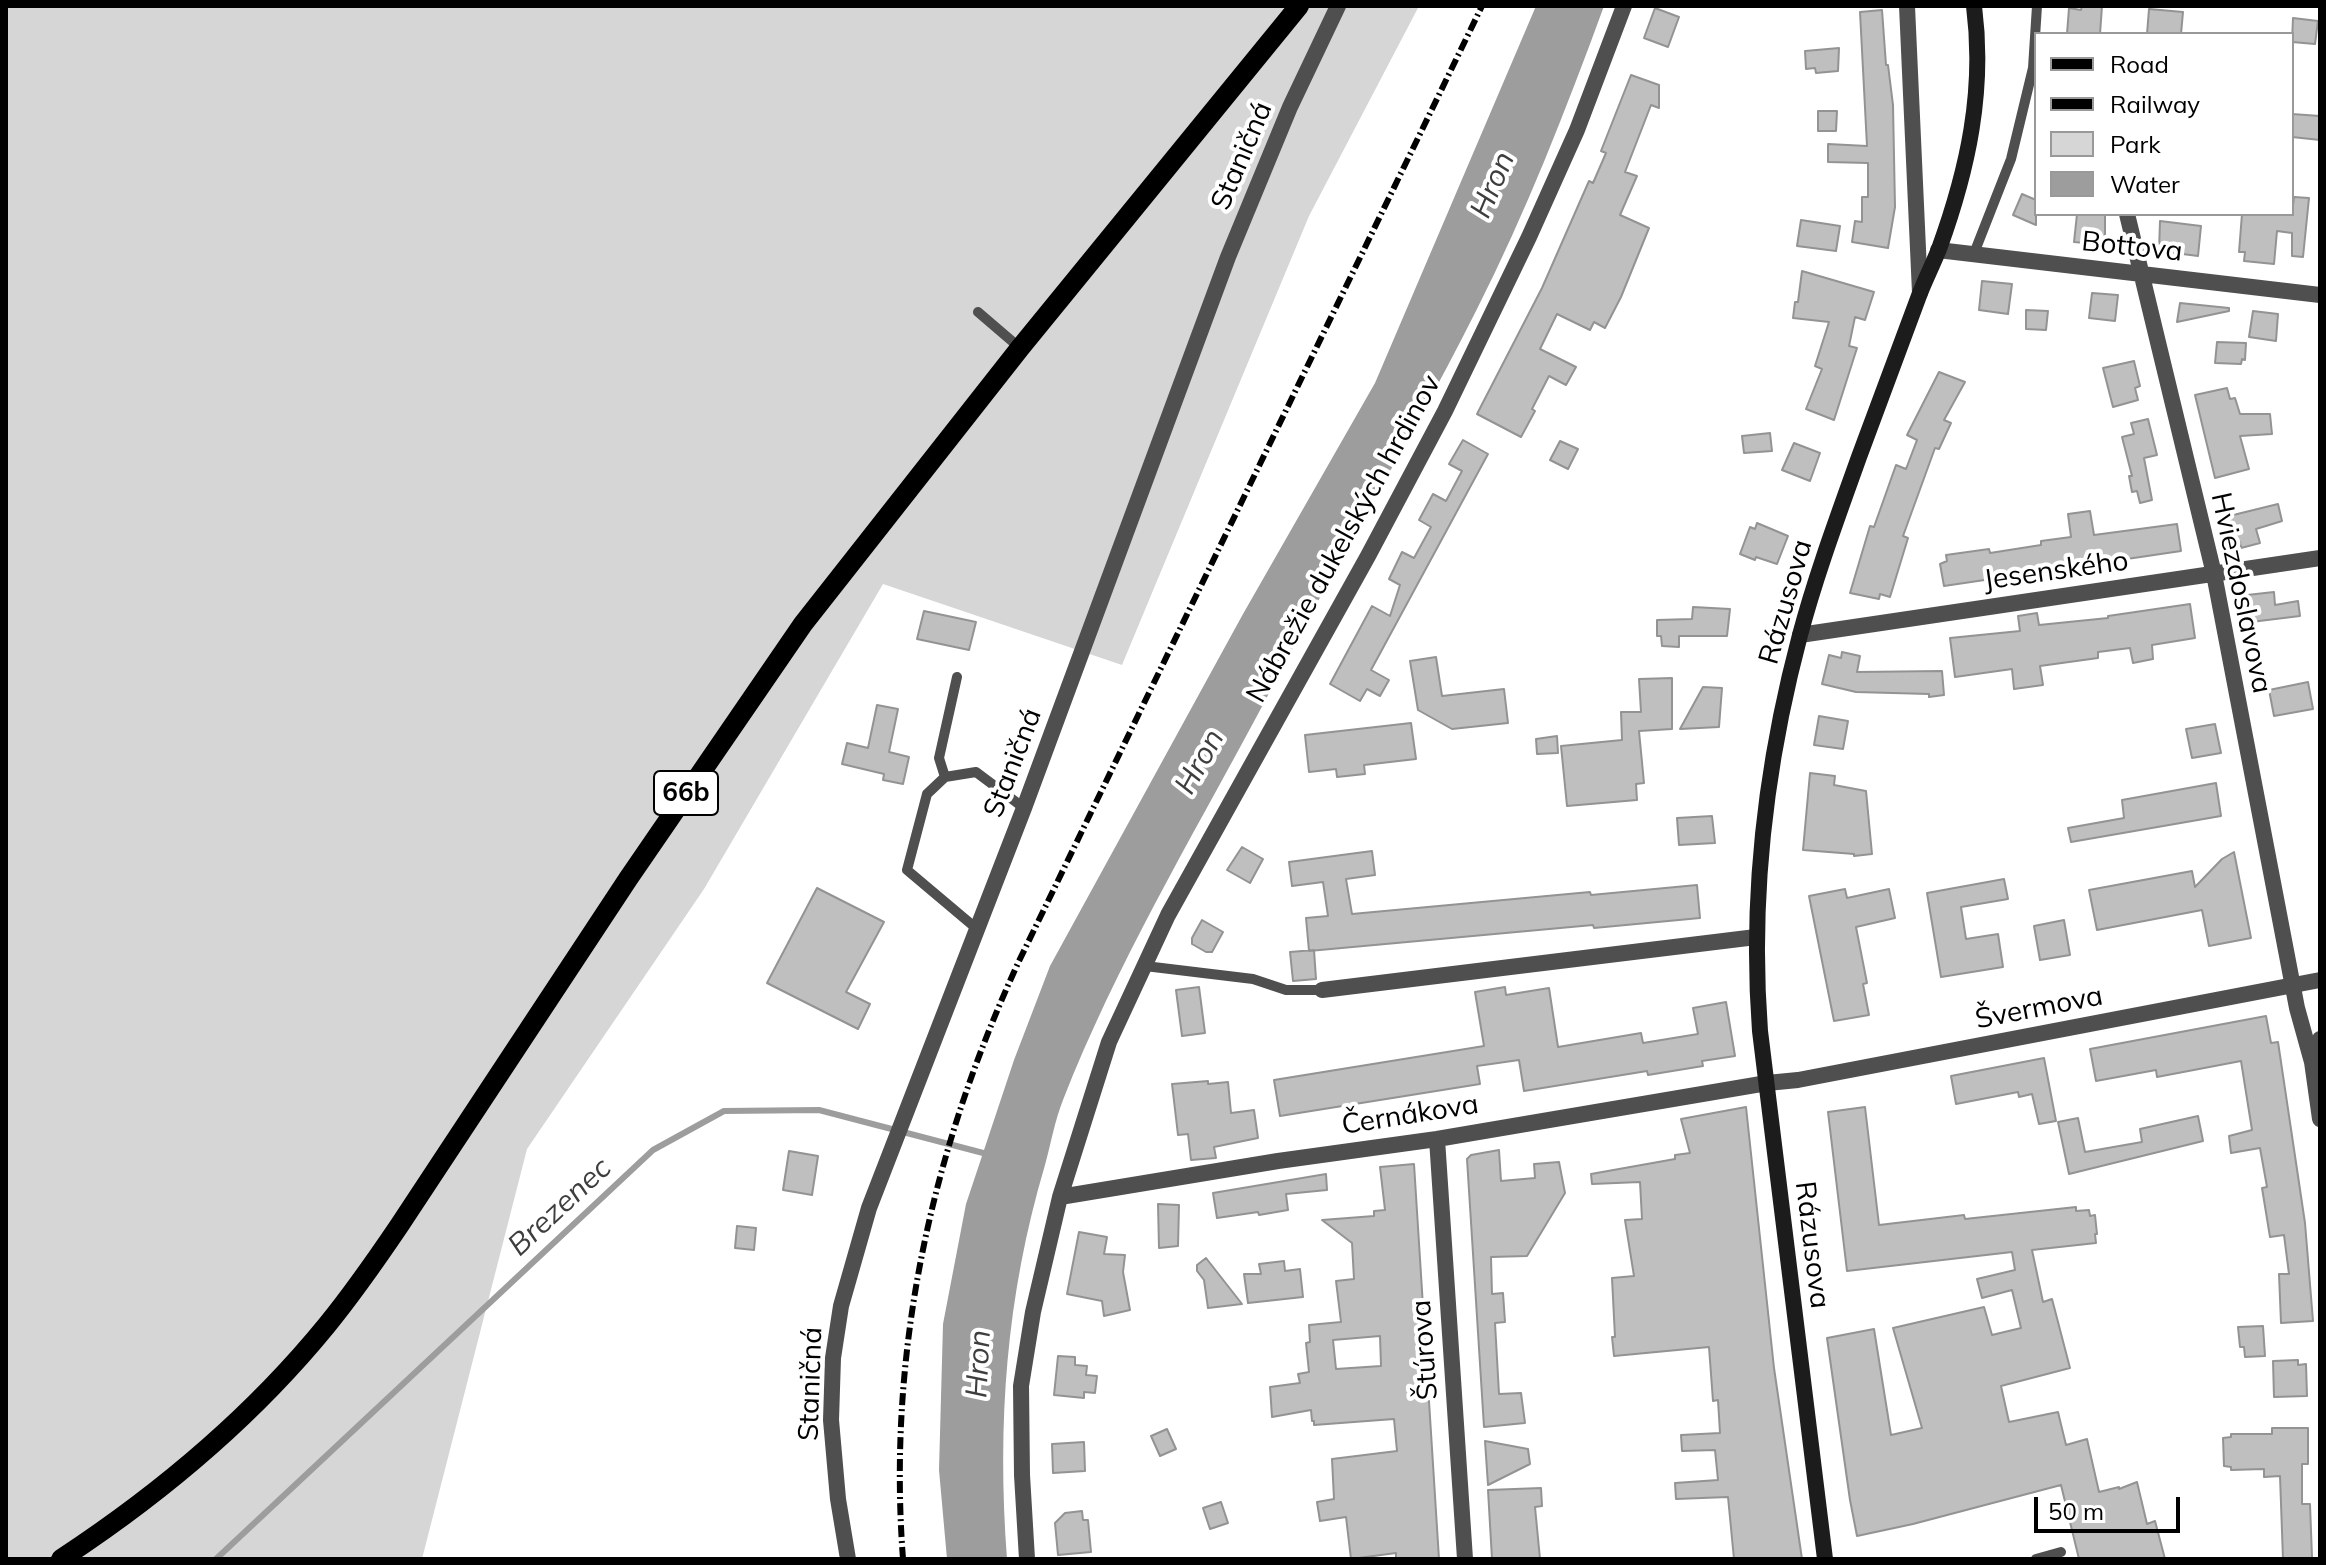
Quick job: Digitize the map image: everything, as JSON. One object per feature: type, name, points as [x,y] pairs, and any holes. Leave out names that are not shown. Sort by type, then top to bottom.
[{"type":"main road","name":"66b","points":[[61,1559],[150,1497],[197,1458],[243,1416],[326,1326],[399,1226],[763,680],[849,564],[1020,348],[1299,6]]},
{"type":"main road","name":"Rázusova","points":[[1825,1559],[1770,1125],[1756,980],[1756,937],[1769,792],[1800,635],[1833,530],[1938,250],[1967,156],[1978,80],[1974,6]]},
{"type":"street","name":"Staničná","points":[[848,1559],[838,1499],[831,1420],[833,1358],[853,1258],[869,1208],[1024,808],[1228,257],[1290,107],[1338,6]]},
{"type":"street","name":"Nábrežie dukelských hrdinov","points":[[1027,1559],[1021,1386],[1033,1312],[1060,1197],[1109,1042],[1168,915],[1445,411],[1577,130],[1624,6]]},
{"type":"street","name":"Rázusova","points":[[1907,6],[1920,293]]},
{"type":"street","name":"Hviezdoslavova","points":[[2127,216],[2214,574],[2319,1108]]},
{"type":"street","name":"Bottova","points":[[1938,250],[2320,295]]},
{"type":"street","name":"Jesenského","points":[[1800,635],[2320,558]]},
{"type":"street","points":[[1322,990],[1756,937]]},
{"type":"street","name":"Švermova","points":[[1767,1083],[1798,1080],[2320,980]]},
{"type":"street","points":[[2312,1062],[2320,1039]]},
{"type":"street","name":"Černákova","points":[[1060,1197],[1278,1161],[1437,1139],[1767,1083]]},
{"type":"street","name":"Štúrova","points":[[1437,1139],[1465,1559]]},
{"type":"lane","points":[[2035,32],[2037,6]]},
{"type":"lane","points":[[1973,256],[2011,159],[2034,52]]},
{"type":"lane","points":[[978,312],[1020,348]]},
{"type":"lane","points":[[945,777],[939,758],[957,677]]},
{"type":"lane","points":[[977,929],[907,870],[927,794],[945,777],[976,772],[1024,808]]},
{"type":"lane","points":[[1145,966],[1253,979],[1286,990],[1322,990]]},
{"type":"lane","points":[[2036,1559],[2061,1552]]},
{"type":"green space","points":[[6,6],[1419,6],[1309,216],[1122,665],[883,584],[704,889],[527,1149],[422,1559],[6,1559]]},
{"type":"water","name":"Hron","points":[[1536,6],[1604,6],[1544,160],[1476,311],[1155,904],[1084,1050],[1055,1124],[1032,1214],[1013,1311],[1004,1409],[1007,1559],[947,1559],[939,1470],[943,1324],[966,1204],[1014,1060],[1050,966],[1243,614],[1375,383]]},
{"type":"building","points":[[2082,6],[2102,6],[2100,32],[2067,32],[2069,8],[2081,10]]},
{"type":"building","points":[[1655,8],[1679,17],[1668,47],[1644,38]]},
{"type":"building","points":[[2149,9],[2183,12],[2181,32],[2147,32]]},
{"type":"building","points":[[1882,10],[1893,105],[1895,207],[1888,248],[1852,242],[1855,221],[1862,222],[1862,197],[1868,197],[1868,163],[1828,162],[1828,144],[1867,146],[1860,12]]},
{"type":"building","points":[[2293,18],[2318,21],[2315,44],[2294,42]]},
{"type":"building","points":[[1839,48],[1838,71],[1816,73],[1815,68],[1806,69],[1805,51]]},
{"type":"building","points":[[1631,75],[1659,85],[1659,108],[1651,105],[1625,172],[1637,176],[1620,215],[1649,228],[1605,328],[1594,322],[1590,330],[1557,314],[1540,349],[1576,367],[1566,385],[1549,376],[1521,437],[1477,414],[1542,288],[1589,181],[1593,183],[1606,153],[1601,151]]},
{"type":"building","points":[[1818,111],[1837,111],[1836,131],[1818,131]]},
{"type":"building","points":[[2294,114],[2320,116],[2320,140],[2294,137]]},
{"type":"building","points":[[2022,194],[2034,199],[2036,225],[2013,215]]},
{"type":"building","points":[[2294,197],[2309,198],[2303,257],[2292,256],[2292,233],[2277,231],[2274,264],[2244,261],[2245,252],[2239,252],[2242,216],[2294,216]]},
{"type":"building","points":[[2077,216],[2105,216],[2105,245],[2074,242]]},
{"type":"building","points":[[1801,220],[1840,226],[1836,251],[1797,246]]},
{"type":"building","points":[[2160,221],[2201,226],[2198,256],[2159,251]]},
{"type":"building","points":[[1802,271],[1874,292],[1865,320],[1855,317],[1849,346],[1857,348],[1834,420],[1806,409],[1822,369],[1815,366],[1829,322],[1793,318]]},
{"type":"building","points":[[1982,281],[2012,284],[2008,314],[1979,310]]},
{"type":"building","points":[[2092,293],[2118,295],[2115,321],[2089,318]]},
{"type":"building","points":[[2180,303],[2229,308],[2229,311],[2177,322]]},
{"type":"building","points":[[2026,310],[2048,311],[2046,330],[2026,329]]},
{"type":"building","points":[[2253,311],[2278,314],[2276,341],[2249,337]]},
{"type":"building","points":[[2217,342],[2246,343],[2245,360],[2242,359],[2241,364],[2215,363]]},
{"type":"building","points":[[2134,361],[2140,386],[2135,388],[2138,400],[2113,407],[2103,368]]},
{"type":"building","points":[[1939,372],[1965,382],[1944,420],[1951,423],[1939,449],[1935,448],[1903,536],[1908,538],[1890,597],[1880,594],[1879,599],[1850,593],[1870,526],[1874,527],[1896,465],[1906,469],[1917,440],[1907,435]]},
{"type":"building","points":[[2227,388],[2230,399],[2235,398],[2240,414],[2270,414],[2272,434],[2240,436],[2249,469],[2215,478],[2195,395]]},
{"type":"building","points":[[2148,419],[2157,455],[2144,458],[2152,500],[2140,503],[2137,491],[2132,492],[2129,476],[2132,476],[2122,437],[2134,434],[2131,423]]},
{"type":"building","points":[[1770,433],[1772,451],[1744,453],[1742,436]]},
{"type":"building","points":[[1463,440],[1488,454],[1371,670],[1389,680],[1380,696],[1367,689],[1360,701],[1330,684],[1372,606],[1390,616],[1400,585],[1389,579],[1402,552],[1414,558],[1431,527],[1419,520],[1433,494],[1446,501],[1462,471],[1449,464]]},
{"type":"building","points":[[1560,441],[1578,449],[1568,469],[1550,460]]},
{"type":"building","points":[[1794,443],[1820,453],[1810,481],[1782,470]]},
{"type":"building","points":[[2278,504],[2282,521],[2256,529],[2260,543],[2241,548],[2240,542],[2232,544],[2225,517]]},
{"type":"building","points":[[2090,511],[2094,535],[2177,524],[2181,551],[1944,586],[1940,564],[1947,561],[1946,555],[1989,549],[1990,553],[2071,537],[2068,514]]},
{"type":"building","points":[[1757,523],[1788,536],[1777,564],[1740,554],[1750,527],[1755,529]]},
{"type":"building","points":[[2274,592],[2275,605],[2298,601],[2300,616],[2251,622],[2247,595]]},
{"type":"building","points":[[2190,604],[2195,638],[2152,645],[2153,659],[2133,663],[2130,648],[2098,652],[2098,658],[2040,666],[2043,685],[2014,689],[2012,669],[1955,677],[1950,638],[2020,631],[2018,616],[2037,613],[2039,625],[2108,618]]},
{"type":"building","points":[[1693,607],[1730,609],[1727,636],[1679,636],[1679,647],[1662,646],[1661,636],[1657,636],[1657,620],[1692,619]]},
{"type":"building","points":[[924,611],[976,622],[969,650],[917,639]]},
{"type":"building","points":[[1842,652],[1860,656],[1857,672],[1942,671],[1944,695],[1929,697],[1929,694],[1856,692],[1822,684],[1829,655],[1841,658]]},
{"type":"building","points":[[1436,657],[1442,696],[1504,689],[1508,723],[1452,729],[1418,710],[1410,661]]},
{"type":"building","points":[[1672,678],[1672,729],[1639,731],[1644,783],[1636,784],[1637,800],[1567,806],[1561,746],[1622,740],[1621,712],[1641,712],[1639,679]]},
{"type":"building","points":[[2308,682],[2313,709],[2274,716],[2269,690]]},
{"type":"building","points":[[1703,687],[1722,688],[1719,727],[1680,729]]},
{"type":"building","points":[[877,705],[898,709],[889,752],[909,757],[903,784],[883,780],[884,774],[842,764],[847,743],[868,748]]},
{"type":"building","points":[[1819,716],[1848,721],[1843,749],[1814,745]]},
{"type":"building","points":[[1411,723],[1416,759],[1364,765],[1365,774],[1337,777],[1336,769],[1309,772],[1305,735]]},
{"type":"building","points":[[2215,724],[2221,753],[2192,758],[2186,729]]},
{"type":"building","points":[[1557,736],[1558,753],[1537,754],[1536,739]]},
{"type":"building","points":[[1810,773],[1835,776],[1834,785],[1866,791],[1872,854],[1854,856],[1803,850]]},
{"type":"building","points":[[2216,783],[2221,816],[2071,842],[2068,828],[2124,818],[2122,800]]},
{"type":"building","points":[[1712,816],[1715,843],[1679,845],[1677,818]]},
{"type":"building","points":[[1242,847],[1263,859],[1250,883],[1227,870]]},
{"type":"building","points":[[1372,851],[1375,875],[1346,879],[1352,914],[1697,885],[1700,918],[1309,951],[1306,918],[1328,916],[1323,882],[1292,886],[1289,862]]},
{"type":"building","points":[[2234,852],[2251,938],[2209,946],[2202,910],[2097,930],[2089,890],[2192,871],[2195,887],[2222,859]]},
{"type":"building","points":[[2004,879],[2008,899],[1961,907],[1966,939],[1998,934],[2003,967],[1941,977],[1927,893]]},
{"type":"building","points":[[817,888],[884,922],[846,992],[870,1004],[858,1029],[767,983]]},
{"type":"building","points":[[1845,889],[1847,898],[1889,889],[1895,918],[1856,927],[1867,983],[1863,984],[1869,1015],[1834,1021],[1809,896]]},
{"type":"building","points":[[1202,920],[1223,932],[1212,952],[1192,944]]},
{"type":"building","points":[[2064,920],[2070,955],[2040,960],[2034,926]]},
{"type":"building","points":[[1314,950],[1316,979],[1293,981],[1290,952]]},
{"type":"building","points":[[1199,987],[1205,1033],[1182,1036],[1176,990]]},
{"type":"building","points":[[1505,987],[1506,995],[1549,988],[1558,1047],[1641,1033],[1643,1043],[1698,1034],[1693,1008],[1726,1002],[1735,1056],[1702,1061],[1703,1066],[1648,1075],[1647,1071],[1524,1091],[1519,1060],[1477,1066],[1480,1084],[1280,1116],[1274,1080],[1484,1046],[1475,992]]},
{"type":"building","points":[[2266,1016],[2271,1043],[2278,1042],[2305,1223],[2313,1321],[2281,1323],[2279,1274],[2289,1274],[2284,1235],[2270,1237],[2262,1188],[2267,1187],[2260,1148],[2231,1153],[2229,1136],[2252,1130],[2241,1061],[2157,1077],[2156,1070],[2096,1081],[2090,1049]]},
{"type":"building","points":[[2044,1058],[2056,1121],[2039,1124],[2032,1094],[2019,1097],[2018,1092],[1956,1104],[1951,1076]]},
{"type":"building","points":[[1208,1081],[1208,1084],[1228,1082],[1231,1113],[1254,1110],[1258,1138],[1214,1147],[1216,1158],[1191,1160],[1188,1134],[1178,1135],[1172,1084]]},
{"type":"building","points":[[1746,1107],[1774,1368],[1802,1559],[1734,1559],[1728,1497],[1676,1499],[1675,1483],[1718,1480],[1715,1450],[1682,1451],[1681,1435],[1720,1433],[1718,1400],[1713,1401],[1709,1347],[1614,1356],[1612,1278],[1634,1276],[1625,1220],[1642,1219],[1640,1182],[1592,1184],[1591,1174],[1675,1159],[1675,1155],[1690,1153],[1681,1119]]},
{"type":"building","points":[[1865,1107],[1879,1225],[2076,1207],[2076,1211],[2089,1210],[2090,1216],[2095,1215],[2096,1243],[2032,1250],[2043,1302],[2052,1299],[2070,1368],[2001,1386],[2009,1422],[2058,1412],[2066,1445],[2087,1439],[2099,1492],[2137,1482],[2147,1524],[2155,1521],[2165,1559],[2079,1559],[2061,1485],[1857,1536],[1827,1338],[1874,1329],[1891,1435],[1922,1428],[1893,1328],[1984,1307],[1992,1335],[2021,1328],[2012,1290],[1982,1298],[1977,1279],[2015,1270],[2012,1252],[1847,1271],[1828,1112]]},
{"type":"building","points":[[2198,1116],[2203,1141],[2069,1174],[2058,1122],[2078,1118],[2085,1152],[2142,1142],[2140,1129]]},
{"type":"building","points":[[1499,1150],[1501,1181],[1535,1178],[1534,1164],[1559,1162],[1565,1193],[1527,1256],[1491,1257],[1492,1294],[1503,1293],[1505,1322],[1495,1323],[1499,1394],[1521,1393],[1525,1423],[1484,1427],[1467,1159],[1471,1155]]},
{"type":"building","points":[[789,1151],[818,1156],[812,1195],[783,1190]]},
{"type":"building","points":[[1414,1164],[1439,1559],[1396,1559],[1396,1553],[1351,1559],[1346,1517],[1320,1521],[1317,1502],[1334,1499],[1332,1459],[1397,1451],[1394,1419],[1314,1425],[1311,1410],[1272,1417],[1270,1387],[1300,1383],[1298,1374],[1309,1372],[1306,1343],[1310,1342],[1309,1325],[1341,1322],[1336,1281],[1354,1279],[1352,1243],[1322,1220],[1374,1216],[1374,1211],[1385,1210],[1380,1167]],"holes":[[[1380,1336],[1381,1366],[1336,1369],[1333,1340]]]},
{"type":"building","points":[[1326,1174],[1327,1190],[1286,1194],[1288,1210],[1217,1218],[1213,1193]]},
{"type":"building","points":[[1158,1204],[1179,1205],[1178,1246],[1159,1248]]},
{"type":"building","points":[[737,1226],[756,1228],[754,1250],[735,1248]]},
{"type":"building","points":[[1079,1232],[1107,1237],[1104,1254],[1125,1255],[1123,1272],[1130,1310],[1104,1316],[1102,1301],[1067,1294]]},
{"type":"building","points":[[1206,1258],[1242,1304],[1208,1308],[1204,1280],[1197,1271],[1197,1265]]},
{"type":"building","points":[[1284,1261],[1285,1271],[1300,1269],[1303,1297],[1248,1303],[1244,1274],[1261,1274],[1259,1264]]},
{"type":"building","points":[[2263,1326],[2265,1356],[2245,1357],[2244,1347],[2240,1347],[2238,1327]]},
{"type":"building","points":[[1058,1356],[1075,1357],[1075,1365],[1087,1366],[1086,1375],[1097,1376],[1095,1393],[1084,1392],[1084,1398],[1054,1395]]},
{"type":"building","points":[[2298,1360],[2298,1365],[2306,1364],[2307,1396],[2274,1397],[2273,1361]]},
{"type":"building","points":[[2272,1428],[2308,1428],[2308,1464],[2302,1464],[2302,1504],[2310,1504],[2312,1557],[2309,1559],[2283,1559],[2280,1476],[2264,1477],[2264,1469],[2231,1470],[2231,1467],[2224,1466],[2223,1438],[2231,1437],[2231,1434],[2272,1434]]},
{"type":"building","points":[[1167,1429],[1176,1449],[1160,1456],[1151,1436]]},
{"type":"building","points":[[1485,1441],[1528,1449],[1530,1464],[1488,1485]]},
{"type":"building","points":[[1084,1442],[1085,1471],[1053,1473],[1052,1444]]},
{"type":"building","points":[[1541,1488],[1542,1506],[1535,1507],[1540,1559],[1492,1559],[1488,1490]]},
{"type":"building","points":[[1221,1502],[1228,1523],[1210,1529],[1203,1508]]},
{"type":"building","points":[[1082,1511],[1083,1520],[1088,1520],[1091,1552],[1058,1555],[1055,1523],[1065,1513]]},
{"type":"waterway","name":"Brezenec","points":[[216,1559],[653,1150],[724,1111],[819,1110],[987,1154]]},
{"type":"railway","points":[[903,1559],[900,1481],[902,1404],[922,1252],[962,1104],[988,1032],[1019,961],[1482,6]]}]
